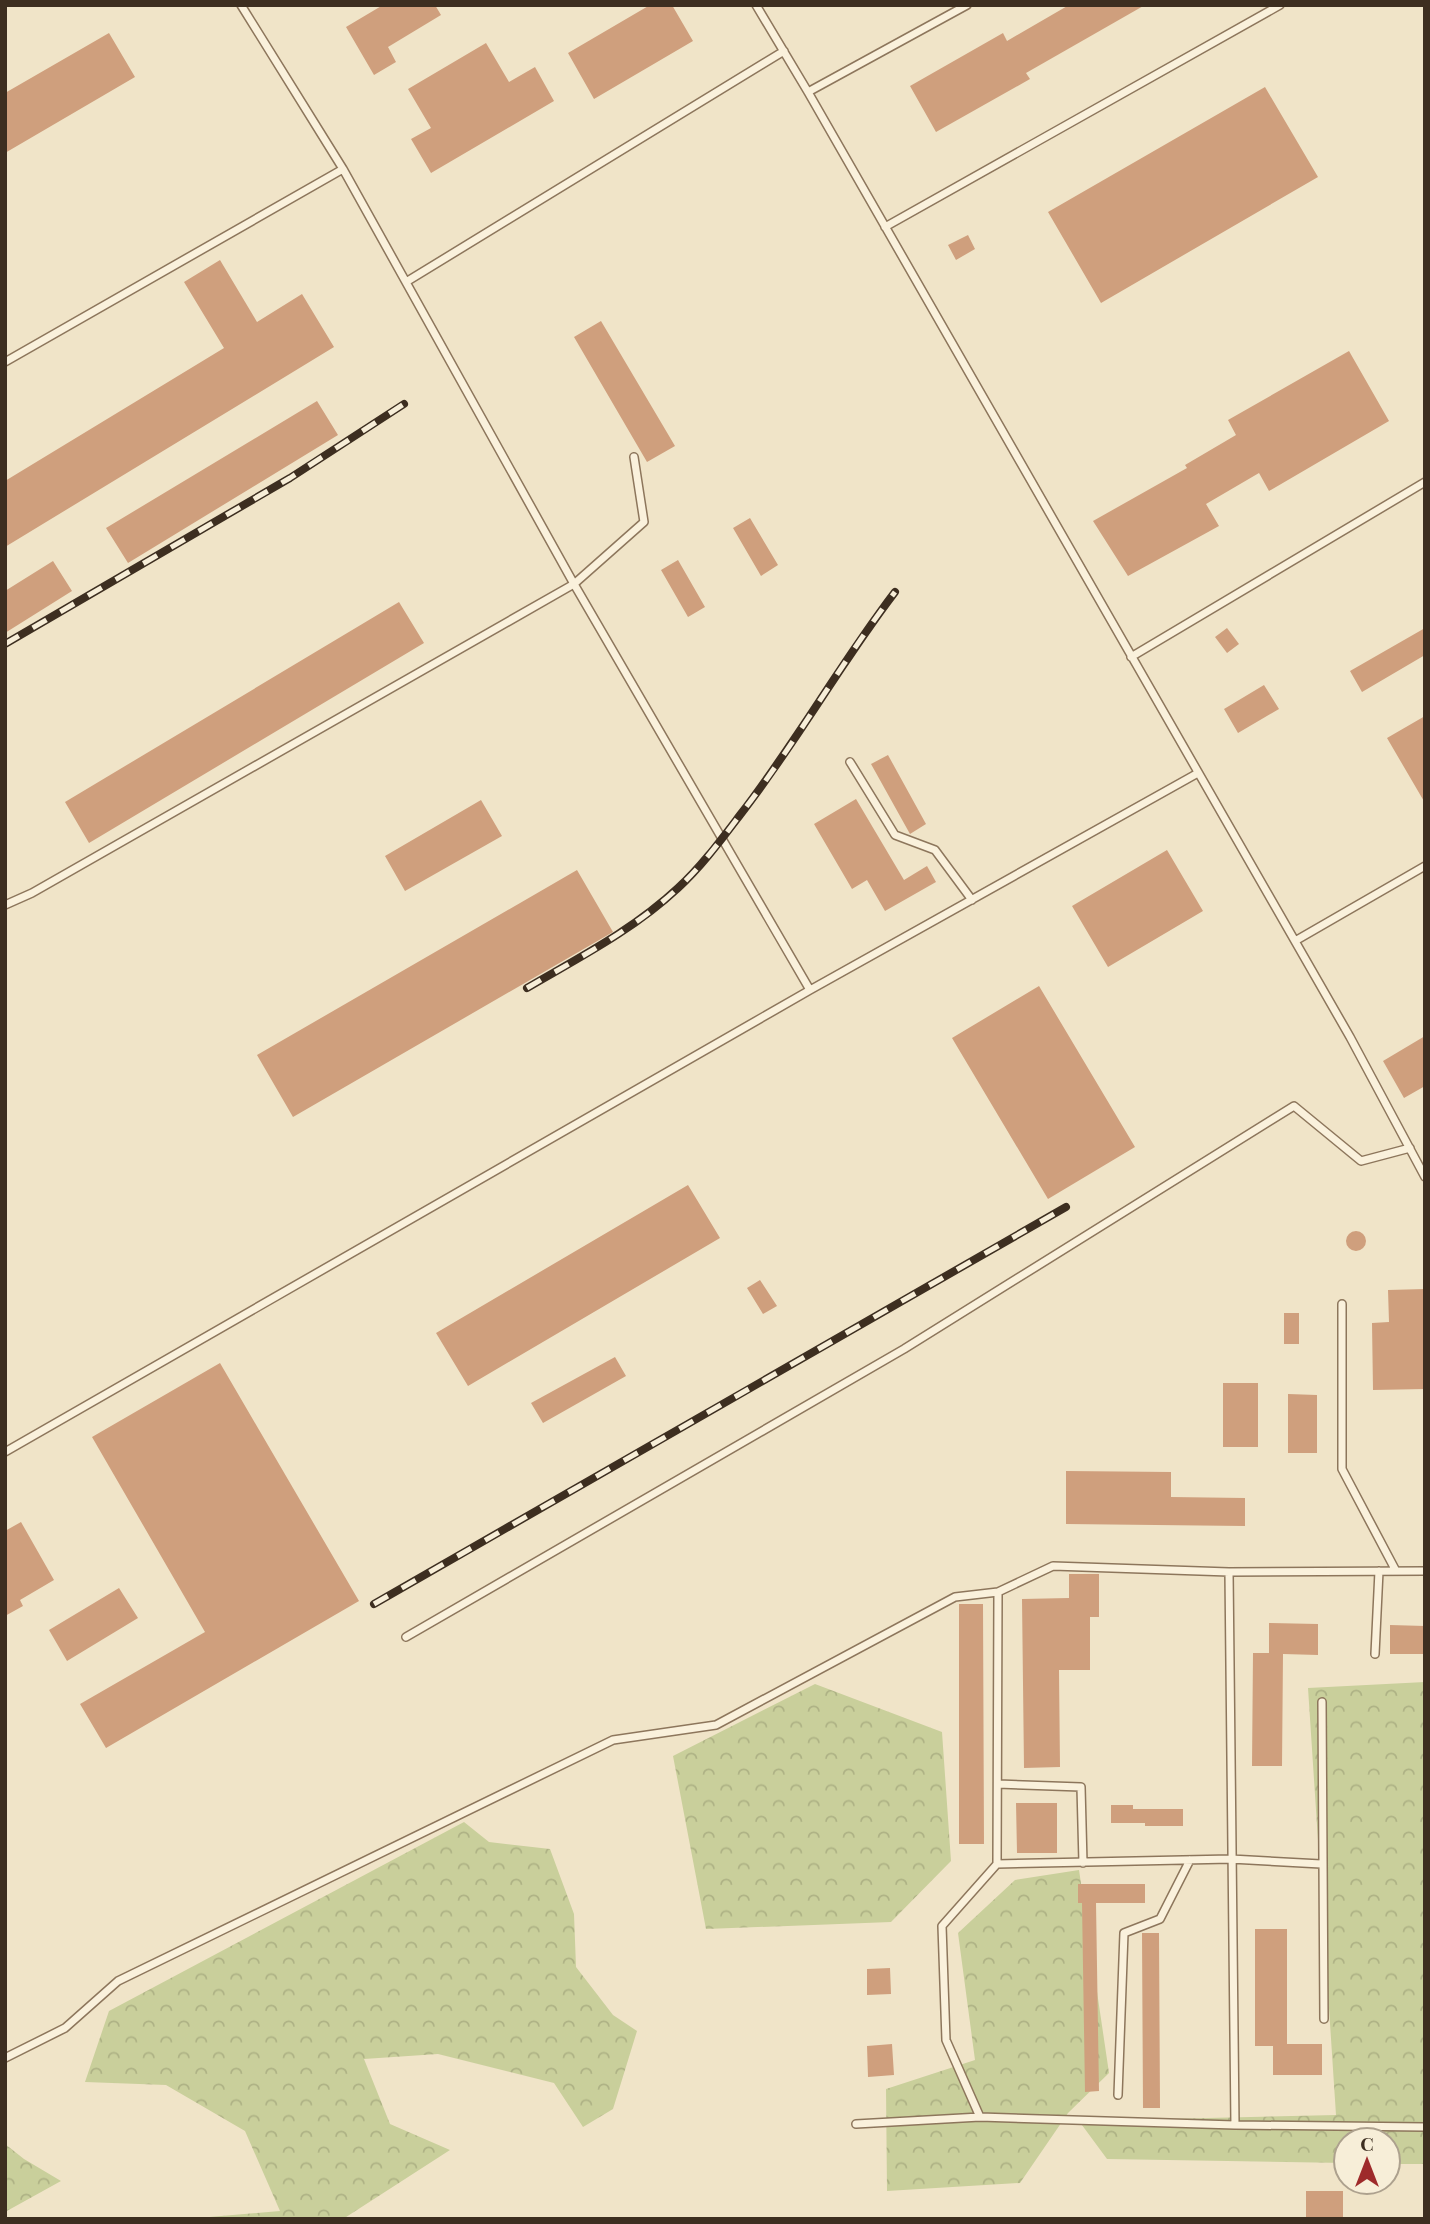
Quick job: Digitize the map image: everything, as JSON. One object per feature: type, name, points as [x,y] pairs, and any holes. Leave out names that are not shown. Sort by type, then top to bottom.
[{"type":"lane","points":[[241,5],[343,169],[574,584],[810,990]]},
{"type":"lane","points":[[756,5],[1350,1037],[1425,1177]]},
{"type":"lane","points":[[808,92],[967,5]]},
{"type":"lane","points":[[885,227],[1280,5]]},
{"type":"lane","points":[[406,282],[784,51]]},
{"type":"lane","points":[[5,362],[343,169]]},
{"type":"lane","points":[[5,905],[32,893],[574,584],[645,522],[634,457]]},
{"type":"lane","points":[[1131,657],[1425,482]]},
{"type":"lane","points":[[850,762],[895,835],[935,850],[972,900]]},
{"type":"lane","points":[[5,1451],[810,990],[1198,773]]},
{"type":"lane","points":[[1295,941],[1425,866]]},
{"type":"lane","points":[[406,1637],[904,1349],[1294,1106],[1361,1161],[1410,1148]]},
{"type":"lane","points":[[1342,1304],[1342,1469],[1396,1571]]},
{"type":"lane","points":[[5,2058],[65,2028],[118,1981],[613,1740],[716,1724],[955,1597],[998,1592],[1054,1566],[1229,1572],[1425,1571]]},
{"type":"lane","points":[[1375,1654],[1379,1571]]},
{"type":"lane","points":[[1229,1572],[1234,2125]]},
{"type":"lane","points":[[980,2117],[946,2040],[942,1926],[997,1864],[998,1592]]},
{"type":"lane","points":[[1322,1702],[1324,2019]]},
{"type":"lane","points":[[998,1784],[1081,1787],[1083,1863]]},
{"type":"lane","points":[[997,1864],[1231,1859],[1321,1864]]},
{"type":"lane","points":[[1118,2095],[1124,1933],[1160,1919],[1190,1860]]},
{"type":"lane","points":[[856,2124],[980,2117],[1234,2125],[1425,2127]]},
{"type":"green space","points":[[1425,1682],[1425,2164],[1402,2164],[1402,2126],[1332,2126],[1332,2163],[1107,2159],[1079,2121],[1336,2115],[1308,1688]]},
{"type":"green space","points":[[815,1684],[942,1732],[951,1861],[891,1922],[706,1929],[673,1756]]},
{"type":"green space","points":[[464,1822],[489,1842],[550,1849],[574,1914],[576,1967],[613,2015],[637,2031],[613,2109],[583,2127],[554,2083],[438,2054],[364,2059],[390,2124],[450,2150],[343,2219],[186,2219],[280,2211],[245,2131],[166,2085],[85,2082],[109,2011]]},
{"type":"green space","points":[[1079,1870],[1109,2073],[1068,2113],[1020,2183],[887,2191],[886,2089],[975,2060],[958,1933],[1015,1880]]},
{"type":"green space","points":[[5,2144],[61,2181],[5,2212]]},
{"type":"building","points":[[383,5],[435,5],[441,15],[388,47],[396,62],[374,75],[346,27]]},
{"type":"building","points":[[650,5],[672,5],[693,41],[594,99],[568,53]]},
{"type":"building","points":[[1069,5],[1145,5],[1026,73],[1030,79],[936,132],[910,86],[1003,33],[1007,41]]},
{"type":"building","points":[[109,33],[135,77],[5,153],[5,93]]},
{"type":"building","points":[[486,43],[509,82],[535,67],[554,101],[431,173],[411,139],[431,128],[408,89]]},
{"type":"building","points":[[1265,87],[1318,177],[1101,303],[1048,212]]},
{"type":"building","points":[[968,235],[975,249],[956,260],[948,245]]},
{"type":"building","points":[[220,260],[257,322],[302,294],[334,347],[5,547],[5,481],[224,348],[184,282]]},
{"type":"building","points":[[601,321],[675,446],[647,462],[574,337]]},
{"type":"building","points":[[1349,351],[1389,421],[1269,491],[1259,473],[1206,504],[1219,526],[1128,576],[1093,521],[1187,468],[1185,465],[1236,435],[1228,420]]},
{"type":"building","points":[[317,401],[338,435],[128,563],[106,528]]},
{"type":"building","points":[[750,518],[778,565],[761,576],[733,528]]},
{"type":"building","points":[[678,560],[705,607],[688,617],[661,570]]},
{"type":"building","points":[[53,561],[72,591],[5,633],[5,591]]},
{"type":"building","points":[[399,602],[424,643],[89,843],[65,802]]},
{"type":"building","points":[[1227,628],[1239,644],[1227,653],[1215,637]]},
{"type":"building","points":[[1425,628],[1425,655],[1362,692],[1350,671]]},
{"type":"building","points":[[1264,685],[1279,709],[1238,733],[1224,709]]},
{"type":"building","points":[[1425,716],[1425,803],[1387,738]]},
{"type":"building","points":[[888,755],[926,824],[910,834],[871,764]]},
{"type":"building","points":[[856,799],[904,880],[927,866],[936,882],[885,911],[867,880],[852,889],[814,824]]},
{"type":"building","points":[[481,800],[502,836],[405,891],[385,856]]},
{"type":"building","points":[[1167,850],[1203,911],[1108,967],[1072,906]]},
{"type":"building","points":[[577,870],[613,932],[293,1117],[257,1055]]},
{"type":"building","points":[[1039,986],[1135,1147],[1048,1199],[952,1038]]},
{"type":"building","points":[[1425,1036],[1425,1086],[1404,1098],[1383,1061]]},
{"type":"building","points":[[688,1185],[720,1238],[468,1386],[436,1333]]},
{"type":"building","points":[[1356,1231],[1363,1234],[1366,1241],[1363,1248],[1356,1251],[1349,1248],[1346,1241],[1349,1234]]},
{"type":"building","points":[[760,1280],[777,1306],[763,1314],[747,1288]]},
{"type":"building","points":[[1425,1289],[1425,1389],[1373,1390],[1372,1323],[1389,1322],[1388,1290]]},
{"type":"building","points":[[1284,1313],[1299,1313],[1299,1344],[1284,1344]]},
{"type":"building","points":[[615,1357],[626,1376],[543,1423],[531,1403]]},
{"type":"building","points":[[220,1363],[359,1601],[106,1748],[80,1704],[205,1632],[92,1437]]},
{"type":"building","points":[[1223,1383],[1258,1383],[1258,1447],[1223,1447]]},
{"type":"building","points":[[1288,1394],[1317,1395],[1317,1453],[1288,1453]]},
{"type":"building","points":[[1066,1471],[1171,1472],[1171,1497],[1245,1498],[1245,1526],[1066,1524]]},
{"type":"building","points":[[21,1522],[54,1580],[20,1600],[23,1606],[5,1616],[5,1531]]},
{"type":"building","points":[[1069,1574],[1099,1574],[1099,1617],[1090,1617],[1090,1670],[1059,1670],[1060,1767],[1024,1768],[1022,1599],[1069,1598]]},
{"type":"building","points":[[119,1588],[138,1618],[67,1661],[49,1630]]},
{"type":"building","points":[[959,1604],[983,1604],[984,1844],[959,1844]]},
{"type":"building","points":[[1269,1623],[1318,1624],[1318,1655],[1283,1654],[1282,1766],[1252,1766],[1253,1653],[1269,1653]]},
{"type":"building","points":[[1390,1625],[1425,1626],[1425,1654],[1390,1654]]},
{"type":"building","points":[[1016,1803],[1057,1803],[1057,1853],[1017,1853]]},
{"type":"building","points":[[1111,1805],[1133,1805],[1133,1809],[1183,1809],[1183,1826],[1111,1823]]},
{"type":"building","points":[[1078,1884],[1145,1884],[1145,1903],[1096,1903],[1099,2091],[1085,2092],[1082,1903],[1078,1903]]},
{"type":"building","points":[[1255,1929],[1287,1929],[1287,2044],[1322,2044],[1322,2075],[1273,2075],[1273,2046],[1255,2046]]},
{"type":"building","points":[[1142,1933],[1159,1933],[1160,2108],[1143,2108]]},
{"type":"building","points":[[890,1968],[891,1994],[867,1995],[867,1969]]},
{"type":"building","points":[[892,2044],[894,2075],[868,2077],[867,2046]]},
{"type":"building","points":[[1306,2191],[1332,2191],[1332,2196],[1343,2196],[1343,2219],[1306,2219]]},
{"type":"railway","points":[[5,644],[290,478],[404,404]]},
{"type":"railway","points":[[527,988],[643,917],[695,871],[760,788],[895,592]]},
{"type":"railway","points":[[374,1604],[1066,1207]]}]
